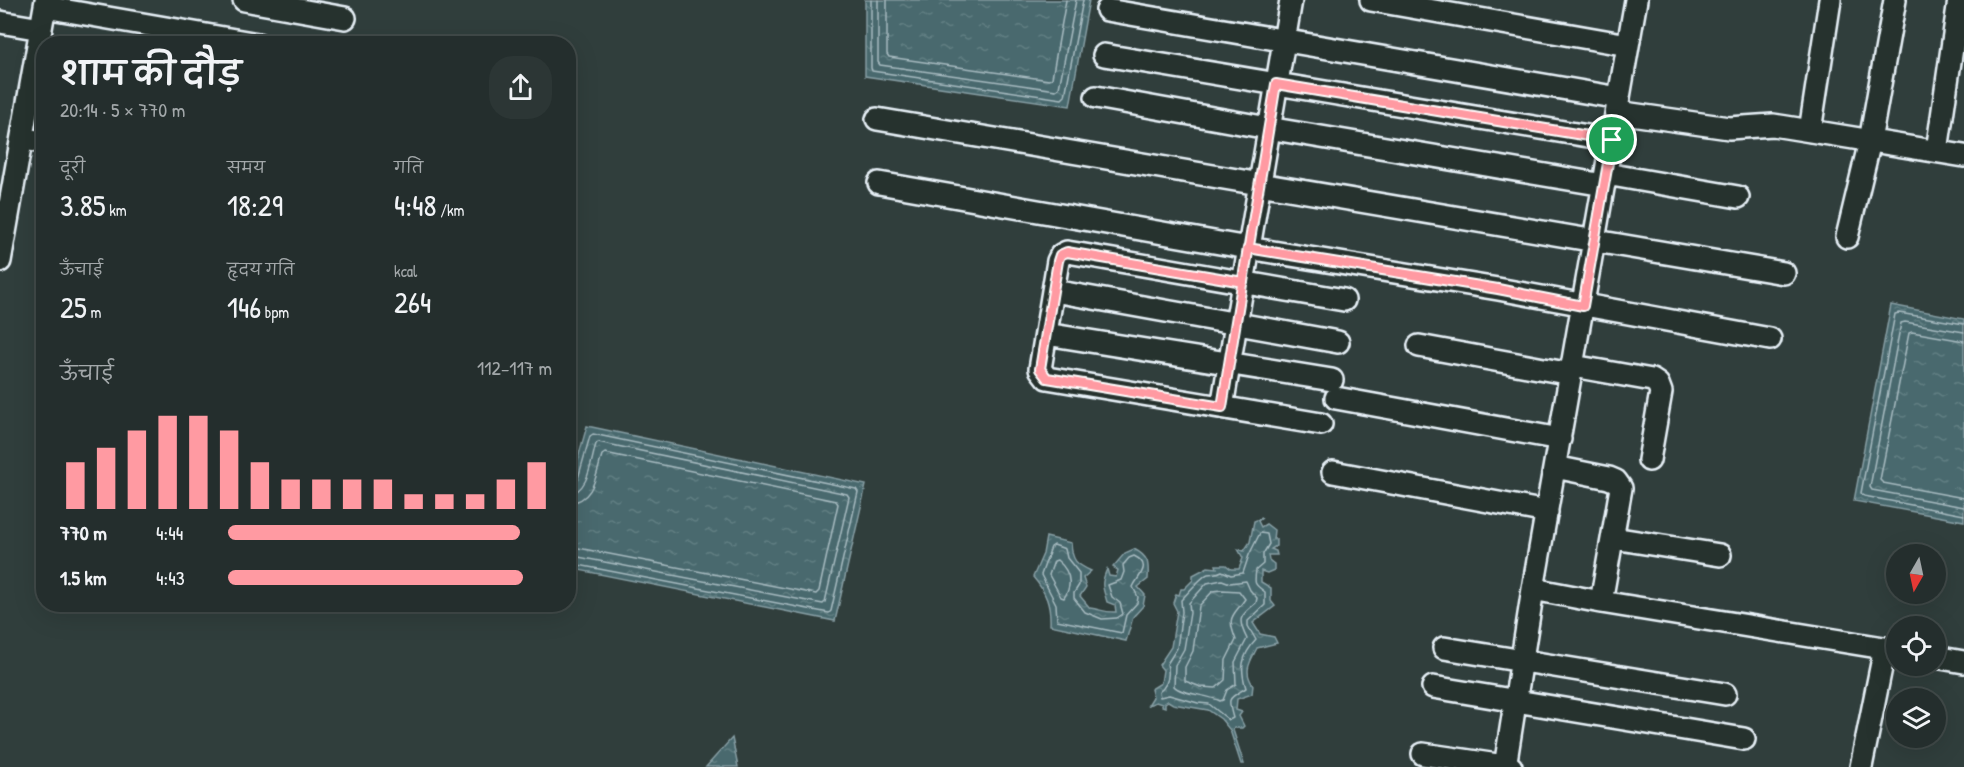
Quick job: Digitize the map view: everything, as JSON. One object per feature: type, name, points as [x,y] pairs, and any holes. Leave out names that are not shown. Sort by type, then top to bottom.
[{"type":"street","points":[[244,0],[345,18]]},
{"type":"street","points":[[1222,407],[1291,0]]},
{"type":"street","points":[[1371,0],[1628,45]]},
{"type":"street","points":[[1424,754],[1507,767],[1533,589],[1636,0]]},
{"type":"street","points":[[1810,131],[1830,0]]},
{"type":"street","points":[[1848,237],[1870,141],[1895,0]]},
{"type":"street","points":[[1937,152],[1959,0]]},
{"type":"street","points":[[41,36],[46,3],[217,36]]},
{"type":"street","points":[[1107,10],[1284,41],[1729,128],[1773,125],[1964,156]]},
{"type":"street","points":[[0,22],[41,29]]},
{"type":"street","points":[[1104,55],[1612,140]]},
{"type":"street","points":[[1096,97],[1269,128],[1738,197]]},
{"type":"street","points":[[0,261],[33,140],[36,106]]},
{"type":"street","points":[[877,119],[1784,273]]},
{"type":"street","points":[[879,183],[1498,289],[1770,339]]},
{"type":"street","points":[[1321,424],[1047,378],[1040,369],[1058,261],[1060,255],[1067,252],[1344,300]]},
{"type":"street","points":[[1054,291],[1338,342]]},
{"type":"street","points":[[1046,334],[1229,363],[1334,389],[1560,439]]},
{"type":"street","points":[[1419,346],[1652,380],[1658,384],[1660,392],[1649,460]]},
{"type":"street","points":[[1555,467],[1609,478],[1616,481],[1621,488],[1601,602]]},
{"type":"street","points":[[1333,472],[1547,512]]},
{"type":"street","points":[[1613,538],[1720,555]]},
{"type":"street","points":[[1533,589],[1886,648]]},
{"type":"street","points":[[1444,648],[1725,694]]},
{"type":"street","points":[[1946,659],[1964,662]]},
{"type":"street","points":[[1861,767],[1886,665]]},
{"type":"street","points":[[1433,687],[1744,739]]},
{"type":"water","points":[[865,0],[1089,0],[1070,106],[865,76]]},
{"type":"water","points":[[1891,305],[1964,319],[1964,521],[1854,501]]},
{"type":"water","points":[[587,426],[866,485],[835,621],[576,569],[576,465]]},
{"type":"water","points":[[1262,518],[1258,521],[1261,527],[1266,524],[1274,530],[1273,539],[1276,539],[1276,546],[1271,549],[1276,551],[1277,555],[1268,555],[1269,560],[1274,564],[1274,570],[1267,573],[1261,571],[1261,582],[1271,588],[1271,601],[1275,606],[1253,623],[1260,634],[1274,637],[1277,643],[1257,648],[1248,671],[1253,685],[1252,694],[1237,699],[1236,710],[1242,712],[1239,716],[1244,726],[1233,730],[1244,764],[1241,764],[1230,730],[1221,719],[1208,710],[1173,704],[1168,701],[1165,707],[1156,702],[1148,705],[1153,697],[1151,689],[1161,683],[1163,670],[1159,665],[1171,647],[1177,611],[1173,603],[1176,594],[1179,595],[1181,589],[1193,580],[1193,575],[1208,567],[1217,568],[1216,565],[1226,565],[1231,569],[1239,569],[1243,558],[1238,549],[1244,551],[1250,542],[1254,521]]},
{"type":"water","points":[[1046,537],[1071,543],[1072,554],[1076,561],[1091,571],[1083,578],[1086,587],[1080,596],[1090,608],[1106,611],[1116,612],[1115,605],[1107,602],[1103,589],[1103,579],[1107,569],[1109,576],[1116,577],[1118,570],[1113,567],[1125,553],[1134,549],[1143,555],[1148,565],[1148,579],[1138,587],[1145,595],[1143,606],[1133,617],[1126,641],[1050,625],[1047,599],[1033,577],[1043,554]]},
{"type":"water","points":[[732,738],[738,767],[706,767]]},
{"type":"route","points":[[1612,140],[1276,84],[1248,248],[1243,282],[1067,252],[1060,255],[1058,261],[1040,369],[1047,378],[1222,407],[1243,282],[1248,248],[1498,289],[1583,306],[1612,140]]}]
